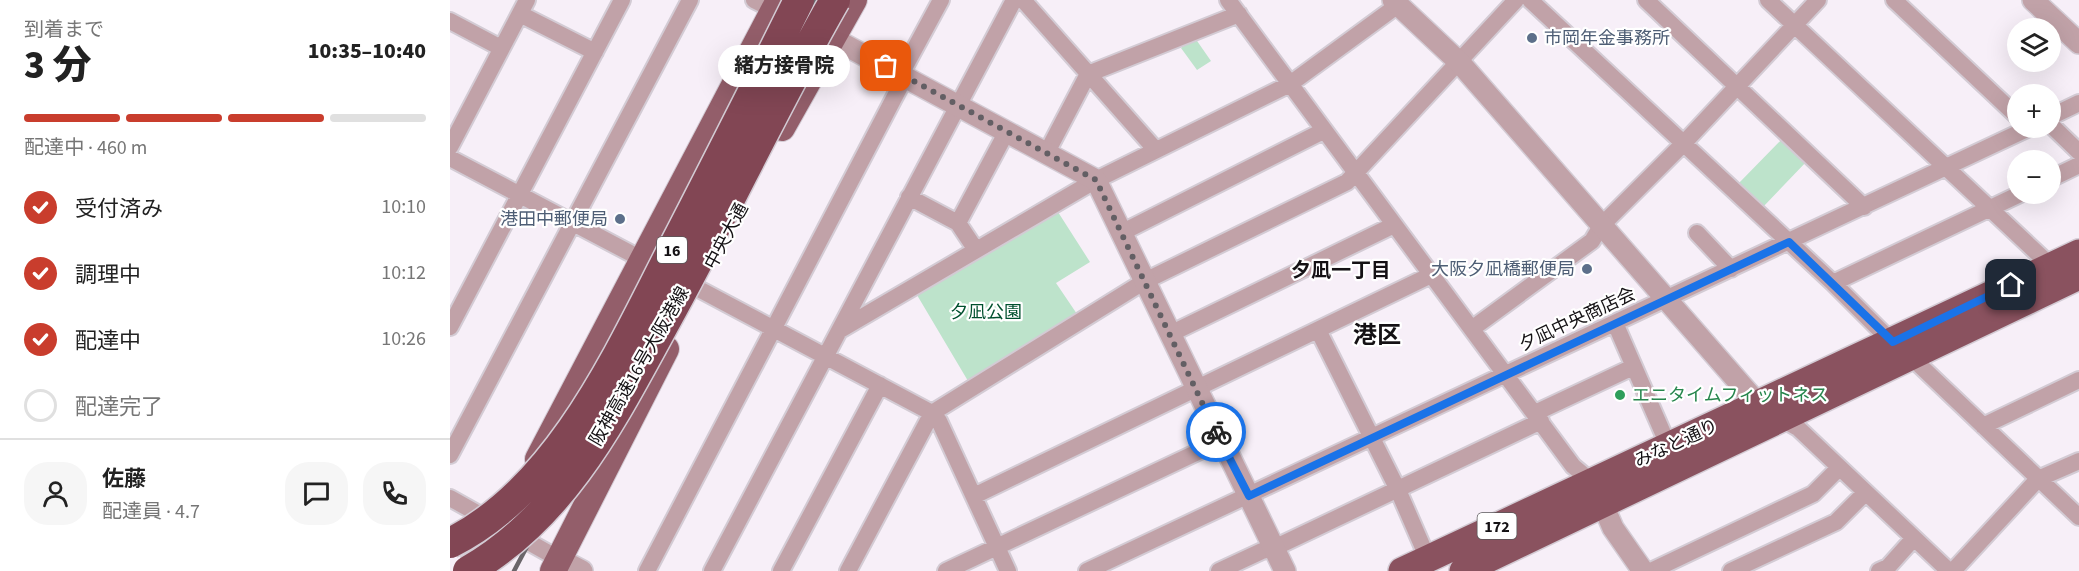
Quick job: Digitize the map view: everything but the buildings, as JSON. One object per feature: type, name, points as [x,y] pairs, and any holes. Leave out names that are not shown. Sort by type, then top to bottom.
[{"type":"highway","name":"阪神高速16号大阪港線","points":[[468,571],[524,532],[561,493],[599,440],[673,308],[835,0]]},
{"type":"highway","name":"阪神高速16号大阪港線","points":[[450,543],[481,524],[524,488],[576,422],[627,337],[777,3]]},
{"type":"highway","name":"みなと通り","points":[[1402,571],[1598,494],[1901,349],[2069,280],[2079,253]]},
{"type":"highway","name":"みなと通り","points":[[1463,571],[1598,494],[1669,447],[1769,411]]},
{"type":"main road","name":"中央大通","points":[[556,565],[698,289],[854,0]]},
{"type":"main road","points":[[480,571],[502,525],[644,261],[777,3]]},
{"type":"street","points":[[450,327],[621,0]]},
{"type":"street","points":[[450,456],[690,0]]},
{"type":"street","points":[[647,571],[774,329],[941,0]]},
{"type":"street","points":[[712,571],[1014,0]]},
{"type":"street","points":[[1023,0],[1155,149]]},
{"type":"street","points":[[1228,0],[1573,466],[1598,494],[1613,528],[1643,571]]},
{"type":"street","points":[[848,571],[932,413],[1145,281],[1347,182],[1460,63],[1516,0]]},
{"type":"street","points":[[1530,0],[1833,282],[2079,517]]},
{"type":"street","points":[[1646,0],[1864,207]]},
{"type":"street","points":[[1768,0],[2069,280]]},
{"type":"street","points":[[1473,328],[1592,241],[1601,226],[1683,144],[1818,0]]},
{"type":"street","points":[[1894,0],[2007,107]]},
{"type":"street","points":[[2033,0],[2079,43]]},
{"type":"street","points":[[777,3],[832,38],[1096,180],[1285,571]]},
{"type":"street","points":[[840,330],[1096,180],[1290,84],[1396,3],[1460,63],[1665,300],[1769,411],[1798,429],[1951,571],[2038,479],[2079,461]]},
{"type":"street","points":[[450,147],[523,7],[595,52]]},
{"type":"street","points":[[1046,154],[1088,74],[1239,14]]},
{"type":"street","points":[[450,21],[501,48]]},
{"type":"street","points":[[2061,112],[2079,104]]},
{"type":"street","points":[[1121,233],[1323,131]]},
{"type":"street","points":[[958,223],[1006,133]]},
{"type":"street","points":[[2061,135],[2079,152]]},
{"type":"street","name":"夕凪中央商店会","points":[[1087,571],[2008,138]]},
{"type":"street","points":[[450,158],[932,413],[939,421],[1008,571]]},
{"type":"street","points":[[2061,174],[2079,165]]},
{"type":"street","points":[[909,197],[958,223],[976,250]]},
{"type":"street","points":[[1833,282],[2007,200]]},
{"type":"street","points":[[1170,334],[1394,225]]},
{"type":"street","points":[[1697,233],[1731,269]]},
{"type":"street","points":[[974,496],[1197,390],[1431,274]]},
{"type":"street","points":[[1615,323],[1669,447]]},
{"type":"street","points":[[1318,330],[1398,490],[1428,559]]},
{"type":"street","points":[[1219,571],[1398,490],[1633,367]]},
{"type":"street","points":[[1983,426],[2079,380]]},
{"type":"street","points":[[781,571],[880,385]]},
{"type":"street","points":[[946,571],[1221,441]]},
{"type":"street","points":[[1651,571],[1813,494],[1839,468]]},
{"type":"street","points":[[1731,571],[1836,522],[1865,493]]},
{"type":"street","points":[[450,498],[502,525],[556,565],[582,571]]},
{"type":"street","points":[[1879,571],[1888,567],[1914,538]]},
{"type":"green space","points":[[1195,38],[1211,61],[1197,70],[1181,48]]},
{"type":"green space","points":[[1784,137],[1808,160],[1763,207],[1738,184]]},
{"type":"green space","name":"夕凪公園","points":[[1058,212],[1090,262],[1056,283],[1077,314],[968,381],[917,295]]},
{"type":"railway","points":[[514,571],[816,0]]},
{"type":"way so far","points":[[886,66],[1096,180],[1216,432]]},
{"type":"place","name":"市岡年金事務所","points":[[1532,38]]},
{"type":"place","name":"緒方接骨院","points":[[886,66]]},
{"type":"place","name":"港田中郵便局","points":[[620,219]]},
{"type":"place","name":"大阪夕凪橋郵便局","points":[[1587,269]]},
{"type":"place","name":"エニタイムフィットネス","points":[[1620,395]]},
{"type":"district","name":"夕凪一丁目","points":[[1341,270]]},
{"type":"district","name":"港区","points":[[1377,335]]},
{"type":"route","points":[[1216,432],[1249,496],[1789,242],[1893,342],[2011,285]]}]
